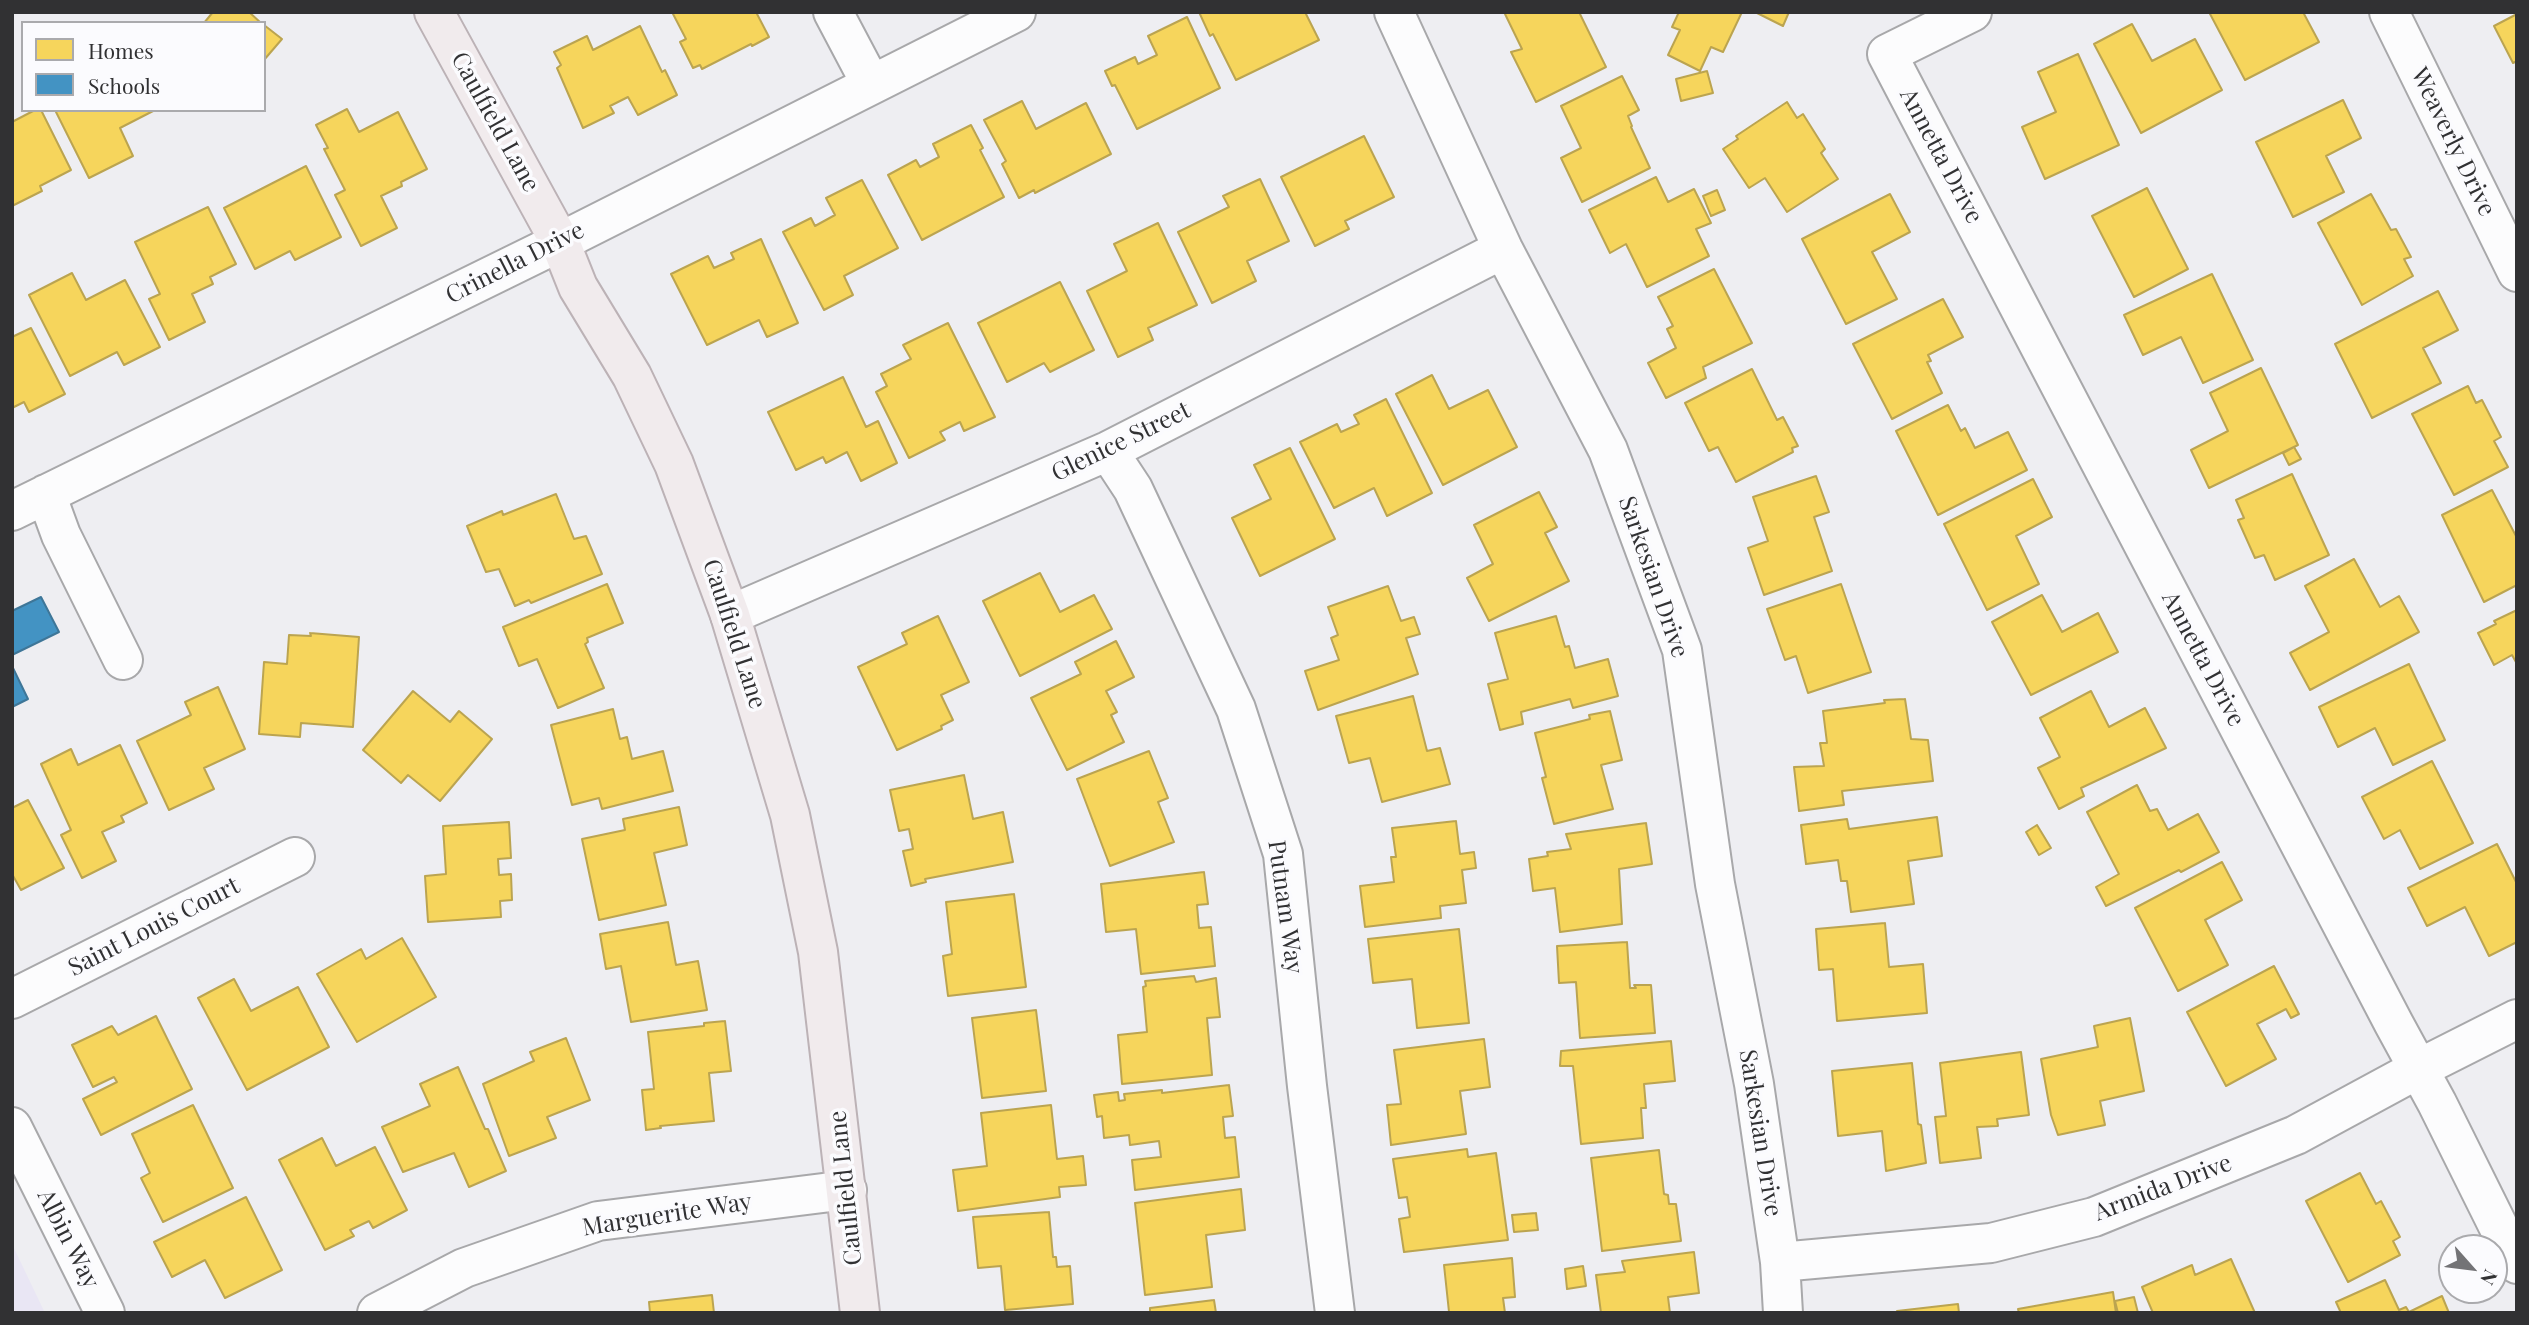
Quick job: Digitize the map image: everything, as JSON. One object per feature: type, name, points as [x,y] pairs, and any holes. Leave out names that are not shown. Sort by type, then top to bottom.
[{"type":"main road","name":"Caulfield Lane","points":[[434,12],[560,242],[578,287],[632,376],[674,464],[730,615],[790,814],[818,952],[860,1313]]},
{"type":"street","points":[[833,12],[871,85]]},
{"type":"street","name":"Crinella Drive","points":[[12,511],[560,242],[1016,12]]},
{"type":"street","name":"Sarkesian Drive","points":[[1394,12],[1503,249],[1608,450],[1682,650],[1714,884],[1754,1084],[1780,1262],[1783,1313]]},
{"type":"street","name":"Annetta Drive","points":[[1972,12],[1887,54],[2418,1069],[2517,1264]]},
{"type":"street","name":"Weaverly Drive","points":[[2389,12],[2517,272]]},
{"type":"street","name":"Glenice Street","points":[[730,615],[1108,451],[1503,249]]},
{"type":"street","name":"Putnam Way","points":[[1108,451],[1133,489],[1236,709],[1283,855],[1307,1086],[1335,1313]]},
{"type":"street","points":[[46,494],[61,536],[123,660]]},
{"type":"street","name":"Saint Louis Court","points":[[12,999],[295,857]]},
{"type":"street","name":"Armida Drive","points":[[1780,1262],[1991,1244],[2094,1217],[2296,1135],[2517,1019]]},
{"type":"street","name":"Albin Way","points":[[12,1127],[105,1313]]},
{"type":"street","name":"Marguerite Way","points":[[377,1313],[464,1268],[598,1221],[847,1190]]},
{"type":"shaded area","points":[[12,1244],[45,1313],[12,1313]]},
{"type":"building: Homes","points":[[213,12],[249,12],[259,21],[206,21]]},
{"type":"building: Homes","points":[[672,12],[756,12],[769,37],[702,69],[700,65],[693,68],[680,42],[686,39]]},
{"type":"building: Homes","points":[[1199,12],[1305,12],[1319,40],[1236,80]]},
{"type":"building: Homes","points":[[1579,12],[1606,67],[1536,102],[1511,52],[1522,49],[1505,14]]},
{"type":"building: Homes","points":[[1679,12],[1742,12],[1723,52],[1711,47],[1700,71],[1668,55],[1680,30],[1672,27]]},
{"type":"building: Homes","points":[[1755,12],[1789,12],[1783,26]]},
{"type":"building: Homes","points":[[2209,12],[2303,12],[2319,42],[2245,80]]},
{"type":"building: Homes","points":[[2517,14],[2517,61],[2513,63],[2494,26]]},
{"type":"building: Homes","points":[[1187,17],[1220,88],[1137,129],[1105,71],[1135,57],[1138,64],[1157,55],[1148,36]]},
{"type":"building: Homes","points":[[2132,24],[2152,61],[2195,39],[2222,90],[2141,133],[2094,44]]},
{"type":"building: Homes","points":[[640,26],[662,72],[665,70],[677,95],[638,115],[628,97],[610,106],[614,113],[583,128],[557,68],[561,65],[554,52],[587,36],[593,50]]},
{"type":"building: Homes","points":[[266,27],[282,39],[266,58]]},
{"type":"building: Homes","points":[[2078,54],[2119,145],[2045,179],[2022,127],[2056,112],[2038,72]]},
{"type":"building: Homes","points":[[1707,71],[1713,93],[1681,101],[1676,79]]},
{"type":"building: Homes","points":[[1622,76],[1639,110],[1628,116],[1650,168],[1582,202],[1561,158],[1581,148],[1561,106]]},
{"type":"building: Homes","points":[[2343,100],[2361,138],[2326,156],[2344,192],[2293,217],[2256,142]]},
{"type":"building: Homes","points":[[1022,101],[1036,129],[1086,103],[1111,154],[1035,193],[1034,190],[1019,198],[1002,164],[1006,161],[984,120]]},
{"type":"building: Homes","points":[[1787,102],[1797,118],[1803,114],[1825,149],[1821,153],[1838,179],[1787,212],[1765,178],[1749,188],[1723,149],[1738,139],[1736,136]]},
{"type":"building: Homes","points":[[347,109],[359,132],[398,112],[427,169],[381,196],[397,228],[361,246],[335,195],[345,190],[324,149],[328,148],[316,125]]},
{"type":"building: Homes","points":[[31,112],[42,112],[71,170],[40,186],[42,191],[12,206],[12,122]]},
{"type":"building: Homes","points":[[56,112],[151,112],[120,128],[133,156],[89,178]]},
{"type":"building: Homes","points":[[971,125],[983,148],[980,150],[1004,197],[922,240],[888,175],[916,160],[920,167],[939,157],[933,144]]},
{"type":"building: Homes","points":[[1364,136],[1394,197],[1345,221],[1349,229],[1315,246],[1281,177]]},
{"type":"building: Homes","points":[[306,166],[341,237],[295,260],[290,251],[255,269],[224,208]]},
{"type":"building: Homes","points":[[1656,177],[1668,202],[1694,189],[1711,223],[1696,229],[1709,256],[1647,287],[1626,244],[1610,253],[1589,210]]},
{"type":"building: Homes","points":[[1260,179],[1289,241],[1247,261],[1256,281],[1212,303],[1178,232],[1229,207],[1223,196]]},
{"type":"building: Homes","points":[[862,180],[898,248],[844,276],[853,295],[824,310],[783,232],[811,218],[815,226],[835,215],[826,198]]},
{"type":"building: Homes","points":[[2147,188],[2188,269],[2134,297],[2092,216]]},
{"type":"building: Homes","points":[[1717,190],[1725,210],[1711,216],[1703,196]]},
{"type":"building: Homes","points":[[1890,194],[1910,232],[1872,252],[1897,299],[1846,324],[1802,239]]},
{"type":"building: Homes","points":[[2371,194],[2391,230],[2396,229],[2411,257],[2404,259],[2413,276],[2362,305],[2318,223]]},
{"type":"building: Homes","points":[[208,207],[236,264],[210,277],[213,284],[192,294],[205,322],[169,340],[149,299],[160,294],[135,242]]},
{"type":"building: Homes","points":[[1158,223],[1197,305],[1148,328],[1153,340],[1118,357],[1087,291],[1127,271],[1114,244]]},
{"type":"building: Homes","points":[[761,239],[798,323],[767,337],[759,320],[707,345],[671,274],[708,256],[714,268],[734,259],[731,253]]},
{"type":"building: Homes","points":[[1714,269],[1752,343],[1703,367],[1706,378],[1666,398],[1648,363],[1676,348],[1667,329],[1673,326],[1658,297]]},
{"type":"building: Homes","points":[[72,273],[86,300],[125,280],[160,347],[124,365],[117,352],[70,376],[29,295]]},
{"type":"building: Homes","points":[[2212,274],[2253,360],[2203,383],[2181,337],[2143,355],[2124,315]]},
{"type":"building: Homes","points":[[1060,282],[1094,350],[1050,372],[1044,363],[1007,382],[978,323]]},
{"type":"building: Homes","points":[[2438,291],[2458,330],[2423,348],[2441,383],[2372,418],[2335,344]]},
{"type":"building: Homes","points":[[1943,299],[1963,337],[1928,355],[1931,361],[1927,362],[1942,393],[1892,419],[1853,344]]},
{"type":"building: Homes","points":[[948,323],[995,417],[964,431],[960,422],[940,432],[945,440],[909,458],[876,392],[887,386],[881,374],[911,359],[903,345]]},
{"type":"building: Homes","points":[[31,328],[65,394],[29,412],[24,402],[12,408],[12,337]]},
{"type":"building: Homes","points":[[2261,368],[2298,445],[2209,488],[2191,450],[2228,431],[2210,393]]},
{"type":"building: Homes","points":[[1752,369],[1777,420],[1783,417],[1798,446],[1792,448],[1793,452],[1736,482],[1718,447],[1709,451],[1685,403]]},
{"type":"building: Homes","points":[[1432,375],[1449,409],[1488,390],[1517,447],[1443,485],[1396,394]]},
{"type":"building: Homes","points":[[843,377],[866,427],[878,421],[897,463],[861,481],[847,452],[826,463],[823,457],[796,470],[768,412]]},
{"type":"building: Homes","points":[[2468,386],[2476,403],[2482,400],[2501,437],[2494,441],[2508,467],[2454,495],[2412,414]]},
{"type":"building: Homes","points":[[1386,399],[1432,493],[1387,516],[1374,488],[1334,508],[1300,442],[1337,424],[1341,432],[1359,424],[1354,415]]},
{"type":"building: Homes","points":[[1948,405],[1961,431],[1965,428],[1975,448],[2008,432],[2027,470],[1938,515],[1896,431]]},
{"type":"building: Homes","points":[[2294,447],[2301,459],[2289,465],[2283,453]]},
{"type":"building: Homes","points":[[1290,448],[1335,539],[1260,576],[1232,518],[1271,499],[1254,465]]},
{"type":"building: Homes","points":[[2292,474],[2329,555],[2275,580],[2264,555],[2255,558],[2238,520],[2244,518],[2236,500]]},
{"type":"building: Homes","points":[[1816,476],[1829,512],[1814,517],[1832,571],[1764,595],[1748,548],[1768,541],[1753,497]]},
{"type":"building: Homes","points":[[2033,479],[2052,517],[2016,536],[2039,584],[1987,610],[1944,524]]},
{"type":"building: Homes","points":[[2492,490],[2517,538],[2517,585],[2484,602],[2442,515]]},
{"type":"building: Homes","points":[[1539,492],[1557,527],[1545,533],[1569,581],[1489,621],[1467,578],[1493,564],[1474,525]]},
{"type":"building: Homes","points":[[556,494],[574,539],[586,536],[602,574],[531,603],[529,600],[515,606],[499,569],[486,572],[467,526],[502,511],[503,515]]},
{"type":"building: Homes","points":[[2354,559],[2380,607],[2399,596],[2419,632],[2310,690],[2290,653],[2329,632],[2305,586]]},
{"type":"building: Homes","points":[[1040,573],[1060,612],[1094,595],[1112,629],[1020,676],[983,601]]},
{"type":"building: Homes","points":[[607,584],[623,623],[587,638],[588,642],[585,644],[604,688],[558,708],[537,659],[519,666],[503,627]]},
{"type":"building: Homes","points":[[1841,584],[1871,672],[1808,693],[1796,656],[1785,660],[1767,609]]},
{"type":"building: Homes","points":[[1388,586],[1401,621],[1414,617],[1420,634],[1406,638],[1418,674],[1318,710],[1305,671],[1339,660],[1331,638],[1338,635],[1328,607]]},
{"type":"building: Homes","points":[[2042,595],[2062,632],[2098,613],[2118,652],[2031,695],[1992,622]]},
{"type":"building: Homes","points":[[2517,610],[2517,664],[2512,655],[2494,665],[2478,633],[2496,624],[2494,621]]},
{"type":"building: Homes","points":[[938,616],[969,682],[941,695],[953,720],[941,726],[942,729],[897,750],[858,667],[907,644],[902,633]]},
{"type":"building: Homes","points":[[1556,616],[1565,647],[1569,646],[1575,668],[1608,659],[1618,696],[1573,708],[1570,699],[1521,712],[1523,724],[1500,730],[1488,684],[1508,679],[1495,633]]},
{"type":"building: Homes","points":[[310,633],[359,637],[353,727],[301,723],[300,737],[259,734],[264,662],[287,664],[289,635],[311,636]]},
{"type":"building: Homes","points":[[1116,641],[1134,677],[1106,691],[1117,712],[1111,715],[1124,742],[1067,770],[1031,698],[1081,674],[1075,662]]},
{"type":"building: Homes","points":[[2409,664],[2445,740],[2393,765],[2375,728],[2338,747],[2319,707]]},
{"type":"building: Homes","points":[[218,687],[245,749],[204,768],[214,789],[169,810],[137,741],[191,715],[185,702]]},
{"type":"building: Homes","points":[[413,691],[450,722],[459,711],[492,739],[440,801],[408,775],[401,783],[363,750]]},
{"type":"building: Homes","points":[[2091,691],[2109,727],[2145,708],[2166,748],[2081,788],[2084,796],[2059,809],[2038,768],[2060,757],[2040,718]]},
{"type":"building: Homes","points":[[1413,696],[1427,751],[1440,748],[1450,784],[1382,802],[1370,758],[1349,763],[1336,716]]},
{"type":"building: Homes","points":[[1905,699],[1911,739],[1928,740],[1933,781],[1842,791],[1844,805],[1799,811],[1794,767],[1824,766],[1820,743],[1827,743],[1823,711]]},
{"type":"building: Homes","points":[[613,709],[620,739],[627,737],[632,759],[663,751],[673,791],[602,809],[599,798],[572,805],[551,725]]},
{"type":"building: Homes","points":[[1610,711],[1622,760],[1601,765],[1613,809],[1554,824],[1542,778],[1546,777],[1535,733]]},
{"type":"building: Homes","points":[[120,745],[147,803],[121,816],[124,822],[102,832],[116,861],[82,878],[61,835],[71,830],[41,764],[71,749],[78,765]]},
{"type":"building: Homes","points":[[1149,751],[1168,798],[1158,802],[1174,842],[1110,866],[1077,779]]},
{"type":"building: Homes","points":[[2432,761],[2473,843],[2420,869],[2400,830],[2384,839],[2362,797]]},
{"type":"building: Homes","points":[[964,775],[973,819],[1003,812],[1013,862],[925,879],[926,882],[911,886],[903,851],[913,849],[909,829],[899,831],[890,790]]},
{"type":"building: Homes","points":[[2137,785],[2150,811],[2157,809],[2168,830],[2198,814],[2219,852],[2106,906],[2096,887],[2119,874],[2087,812]]},
{"type":"building: Homes","points":[[28,800],[64,868],[21,890],[12,874],[12,808]]},
{"type":"building: Homes","points":[[679,807],[687,845],[654,853],[666,905],[599,920],[582,839],[625,830],[623,819]]},
{"type":"building: Homes","points":[[1937,817],[1942,856],[1908,861],[1914,904],[1851,912],[1847,881],[1841,881],[1838,860],[1806,864],[1801,825],[1847,819],[1849,829]]},
{"type":"building: Homes","points":[[1456,821],[1460,854],[1474,852],[1476,868],[1462,870],[1466,903],[1440,906],[1441,918],[1365,927],[1360,886],[1394,882],[1391,857],[1396,857],[1392,828]]},
{"type":"building: Homes","points":[[509,822],[511,858],[498,859],[499,875],[511,874],[512,900],[500,901],[501,917],[428,922],[425,876],[446,874],[443,826]]},
{"type":"building: Homes","points":[[1646,823],[1652,864],[1619,869],[1622,924],[1560,932],[1555,888],[1533,891],[1529,859],[1548,856],[1547,852],[1571,849],[1566,834]]},
{"type":"building: Homes","points":[[2037,825],[2051,848],[2039,855],[2026,832]]},
{"type":"building: Homes","points":[[2497,844],[2517,884],[2517,942],[2489,956],[2465,907],[2427,926],[2408,888]]},
{"type":"building: Homes","points":[[2222,862],[2242,900],[2205,920],[2228,965],[2178,991],[2135,908]]},
{"type":"building: Homes","points":[[1204,872],[1208,904],[1197,905],[1199,928],[1211,927],[1215,966],[1141,974],[1136,929],[1106,932],[1101,884]]},
{"type":"building: Homes","points":[[1014,894],[1026,987],[948,996],[943,956],[952,954],[946,902]]},
{"type":"building: Homes","points":[[668,922],[676,965],[698,961],[707,1010],[631,1022],[621,966],[606,969],[600,934]]},
{"type":"building: Homes","points":[[1885,923],[1889,967],[1923,964],[1927,1013],[1837,1021],[1833,969],[1819,970],[1816,929]]},
{"type":"building: Homes","points":[[1459,929],[1469,1023],[1417,1028],[1412,979],[1373,983],[1368,939]]},
{"type":"building: Homes","points":[[402,938],[436,997],[357,1042],[317,974],[361,949],[366,959]]},
{"type":"building: Homes","points":[[1627,942],[1630,988],[1636,988],[1634,985],[1651,985],[1655,1033],[1580,1038],[1576,982],[1559,983],[1557,946]]},
{"type":"building: Homes","points":[[2274,966],[2299,1014],[2291,1018],[2286,1009],[2257,1024],[2276,1059],[2226,1086],[2187,1012]]},
{"type":"building: Homes","points":[[1194,976],[1196,982],[1216,978],[1220,1017],[1207,1018],[1212,1075],[1122,1084],[1118,1035],[1147,1032],[1143,987],[1146,986],[1145,981]]},
{"type":"building: Homes","points":[[234,979],[251,1011],[298,987],[329,1047],[247,1090],[198,998]]},
{"type":"building: Homes","points":[[1036,1010],[1046,1091],[982,1098],[972,1018]]},
{"type":"building: Homes","points":[[156,1016],[192,1089],[101,1135],[83,1099],[117,1082],[114,1077],[93,1087],[72,1045],[112,1026],[118,1035]]},
{"type":"building: Homes","points":[[2130,1018],[2144,1091],[2100,1101],[2105,1125],[2058,1135],[2051,1115],[2041,1059],[2098,1047],[2094,1026]]},
{"type":"building: Homes","points":[[725,1021],[731,1071],[709,1073],[714,1121],[660,1126],[661,1128],[646,1130],[642,1090],[654,1089],[648,1032]]},
{"type":"building: Homes","points":[[566,1038],[590,1100],[547,1117],[556,1138],[509,1156],[483,1084],[534,1061],[530,1052]]},
{"type":"building: Homes","points":[[1484,1039],[1490,1087],[1460,1091],[1466,1134],[1391,1145],[1387,1105],[1401,1104],[1394,1050]]},
{"type":"building: Homes","points":[[1671,1041],[1675,1081],[1644,1084],[1646,1108],[1641,1108],[1643,1138],[1581,1144],[1573,1066],[1560,1066],[1561,1051]]},
{"type":"building: Homes","points":[[2021,1052],[2029,1115],[1997,1119],[1998,1126],[1977,1127],[1981,1158],[1940,1163],[1935,1117],[1946,1116],[1940,1063]]},
{"type":"building: Homes","points":[[1912,1063],[1918,1124],[1921,1125],[1926,1163],[1886,1171],[1882,1131],[1838,1136],[1832,1071]]},
{"type":"building: Homes","points":[[458,1067],[506,1171],[469,1187],[454,1153],[403,1172],[382,1127],[430,1106],[420,1084]]},
{"type":"building: Homes","points":[[1229,1085],[1233,1116],[1223,1117],[1225,1138],[1235,1137],[1239,1177],[1135,1190],[1132,1160],[1161,1157],[1159,1141],[1130,1145],[1129,1135],[1104,1138],[1102,1116],[1097,1117],[1094,1095],[1118,1092],[1119,1101],[1125,1100],[1124,1094],[1162,1090],[1162,1093]]},
{"type":"building: Homes","points":[[193,1105],[233,1188],[163,1222],[141,1178],[150,1173],[132,1134]]},
{"type":"building: Homes","points":[[1051,1105],[1057,1159],[1083,1156],[1086,1185],[1059,1187],[1060,1197],[958,1211],[953,1170],[987,1166],[981,1113]]},
{"type":"building: Homes","points":[[322,1138],[336,1166],[375,1147],[407,1210],[373,1228],[369,1221],[350,1230],[354,1236],[325,1250],[279,1160]]},
{"type":"building: Homes","points":[[1467,1149],[1468,1157],[1496,1153],[1508,1240],[1404,1252],[1399,1219],[1410,1217],[1407,1197],[1399,1198],[1393,1159]]},
{"type":"building: Homes","points":[[1659,1150],[1664,1194],[1668,1195],[1669,1204],[1676,1204],[1681,1241],[1602,1251],[1591,1158]]},
{"type":"building: Homes","points":[[2360,1173],[2376,1204],[2381,1201],[2400,1237],[2393,1241],[2400,1255],[2348,1282],[2306,1201]]},
{"type":"building: Homes","points":[[1241,1189],[1245,1230],[1206,1235],[1212,1287],[1145,1295],[1135,1203]]},
{"type":"building: Homes","points":[[246,1197],[282,1270],[225,1298],[205,1260],[172,1277],[154,1242]]},
{"type":"building: Homes","points":[[1049,1212],[1053,1257],[1056,1257],[1057,1267],[1070,1266],[1073,1304],[1005,1310],[1001,1266],[978,1268],[973,1217]]},
{"type":"building: Homes","points":[[1536,1213],[1538,1230],[1514,1232],[1512,1215]]},
{"type":"building: Homes","points":[[1694,1252],[1699,1293],[1668,1297],[1670,1313],[1601,1313],[1596,1275],[1625,1272],[1622,1261]]},
{"type":"building: Homes","points":[[1512,1258],[1515,1297],[1503,1298],[1505,1313],[1444,1313],[1449,1312],[1444,1265]]},
{"type":"building: Homes","points":[[2231,1259],[2255,1313],[2153,1313],[2142,1287],[2192,1265],[2195,1275]]},
{"type":"building: Homes","points":[[1583,1266],[1586,1286],[1567,1289],[1565,1269]]},
{"type":"building: Homes","points":[[2385,1280],[2399,1310],[2406,1307],[2409,1312],[2438,1298],[2438,1304],[2445,1304],[2449,1313],[2341,1313],[2336,1302]]},
{"type":"building: Homes","points":[[2113,1292],[2116,1313],[2019,1313],[2018,1309]]},
{"type":"building: Homes","points":[[712,1295],[714,1313],[650,1313],[649,1302]]},
{"type":"building: Homes","points":[[2134,1297],[2138,1313],[2118,1313],[2115,1301]]},
{"type":"building: Homes","points":[[1214,1300],[1216,1313],[1150,1313],[1150,1308]]},
{"type":"building: Homes","points":[[1958,1304],[1959,1313],[1897,1313],[1897,1311]]},
{"type":"building: Schools","points":[[41,597],[59,632],[12,655],[12,611]]},
{"type":"building: Schools","points":[[12,666],[28,699],[12,707]]}]
